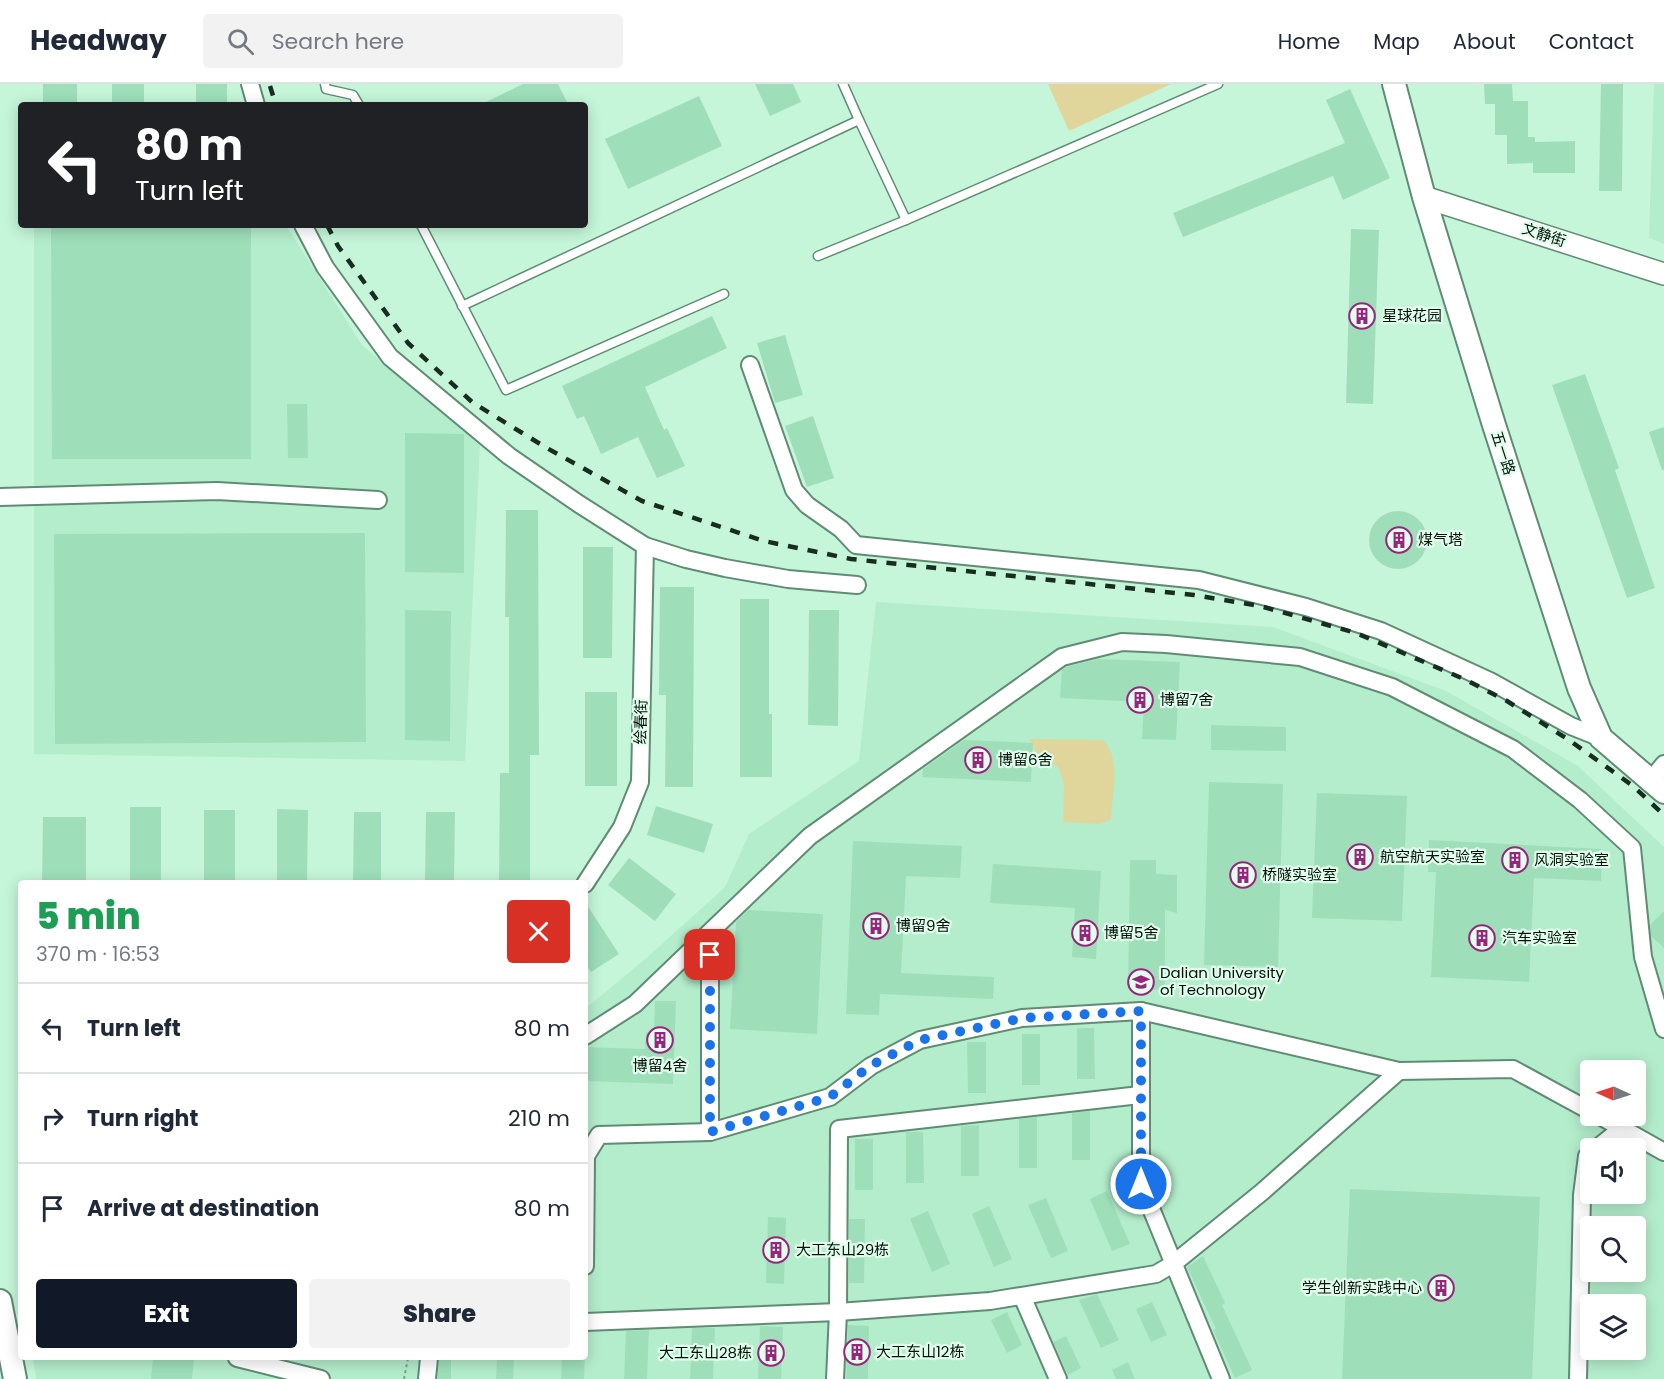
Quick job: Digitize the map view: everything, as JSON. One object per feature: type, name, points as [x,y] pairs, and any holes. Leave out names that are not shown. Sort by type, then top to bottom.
[{"type":"main road","name":"五一路","points":[[1394,84],[1424,197],[1494,425],[1579,688],[1601,738],[1660,779]]},
{"type":"main road","points":[[0,1302],[15,1379]]},
{"type":"street","points":[[250,84],[255,102]]},
{"type":"street","name":"文静街","points":[[1424,197],[1664,273]]},
{"type":"street","points":[[305,228],[325,267],[390,357],[509,456],[645,546],[725,568],[788,579],[857,585]]},
{"type":"street","points":[[750,365],[795,490],[807,505],[842,530],[856,545],[1199,580],[1306,606],[1381,631],[1490,681],[1571,726],[1601,738]]},
{"type":"street","points":[[0,497],[217,491],[378,500]]},
{"type":"street","name":"绘春街","points":[[588,880],[622,827],[640,782],[645,546]]},
{"type":"street","points":[[588,1034],[635,1004],[810,836],[1062,657],[1122,642],[1300,657],[1392,687],[1513,749],[1580,800],[1632,848],[1642,957],[1664,1029]]},
{"type":"street","points":[[710,933],[710,1132]]},
{"type":"street","points":[[1141,1011],[1141,1184],[1221,1379]]},
{"type":"street","points":[[588,1153],[599,1135],[710,1132],[830,1097],[870,1066],[920,1040],[1023,1018],[1141,1011],[1399,1071],[1513,1069],[1580,1106]]},
{"type":"street","points":[[588,1322],[838,1312],[990,1301],[1156,1274],[1173,1264],[1262,1192],[1399,1071]]},
{"type":"street","points":[[835,1379],[838,1312],[839,1129],[1140,1095]]},
{"type":"street","points":[[1618,1126],[1664,1152]]},
{"type":"street","points":[[1610,1138],[1622,1128]]},
{"type":"street","points":[[1578,1379],[1582,1204]]},
{"type":"street","points":[[1022,1296],[1058,1379]]},
{"type":"street","points":[[245,1360],[321,1379]]},
{"type":"street","points":[[428,1379],[429,1360]]},
{"type":"lane","points":[[325,84],[326,89],[353,95],[357,102]]},
{"type":"lane","points":[[843,84],[906,220]]},
{"type":"lane","points":[[818,256],[1218,84]]},
{"type":"lane","points":[[462,306],[859,120]]},
{"type":"lane","points":[[423,228],[506,390],[724,294]]},
{"type":"path","points":[[404,1379],[408,1360]]},
{"type":"shaded area","points":[[1048,84],[1171,84],[1069,131]]},
{"type":"shaded area","points":[[1654,84],[1664,84],[1664,244],[1649,238]]},
{"type":"shaded area","points":[[34,228],[288,228],[362,345],[480,445],[465,761],[34,754]]},
{"type":"shaded area","name":"Dalian University of Technology","points":[[876,602],[1273,627],[1446,691],[1578,766],[1664,847],[1664,1379],[36,1379],[33,1360],[588,1360],[588,1006],[651,954],[725,887],[749,834],[859,761]]},
{"type":"shaded area","points":[[1029,739],[1103,740],[1109,748],[1114,767],[1111,820],[1099,824],[1063,822],[1064,785],[1059,768],[1036,752]]},
{"type":"building","points":[[43,84],[77,84],[77,102],[43,102]]},
{"type":"building","points":[[112,84],[144,84],[144,102],[112,102]]},
{"type":"building","points":[[196,84],[227,84],[227,102],[196,102]]},
{"type":"building","points":[[523,84],[558,84],[567,102],[486,102]]},
{"type":"building","points":[[755,84],[793,84],[801,102],[770,116]]},
{"type":"building","points":[[1484,84],[1512,84],[1513,101],[1528,101],[1528,137],[1535,137],[1535,142],[1575,141],[1575,173],[1533,173],[1533,163],[1507,164],[1507,135],[1495,135],[1495,104],[1485,104]]},
{"type":"building","points":[[1601,84],[1623,84],[1622,191],[1599,191]]},
{"type":"building","points":[[1350,89],[1390,178],[1343,200],[1333,176],[1183,237],[1173,213],[1345,143],[1326,100]]},
{"type":"building","points":[[699,96],[722,146],[628,189],[605,139]]},
{"type":"building","points":[[51,228],[251,228],[251,459],[52,459]]},
{"type":"building","name":"星球花园","points":[[1351,229],[1379,230],[1373,404],[1346,403]]},
{"type":"building","points":[[712,316],[727,348],[645,387],[664,430],[667,428],[685,466],[657,478],[638,437],[601,454],[584,416],[577,419],[562,386]]},
{"type":"building","points":[[785,335],[803,395],[775,403],[757,343]]},
{"type":"building","points":[[1585,374],[1619,468],[1615,470],[1655,588],[1627,598],[1552,385]]},
{"type":"building","points":[[287,404],[307,404],[308,458],[288,458]]},
{"type":"building","points":[[813,416],[834,478],[807,487],[785,426]]},
{"type":"building","points":[[1664,427],[1664,470],[1662,470],[1649,432]]},
{"type":"building","points":[[405,433],[464,434],[464,573],[405,572]]},
{"type":"building","points":[[506,510],[538,510],[539,755],[530,755],[530,880],[499,880],[500,773],[509,773],[509,617],[505,617]]},
{"type":"building","name":"煤气塔","points":[[1398,511],[1409,513],[1422,524],[1427,540],[1425,551],[1414,564],[1398,569],[1387,567],[1374,556],[1369,540],[1371,529],[1382,516]]},
{"type":"building","points":[[365,533],[366,742],[55,744],[54,534]]},
{"type":"building","points":[[583,547],[613,547],[612,658],[583,658]]},
{"type":"building","points":[[660,587],[694,587],[693,787],[665,787],[666,695],[659,695]]},
{"type":"building","points":[[740,599],[769,599],[769,714],[772,714],[772,777],[740,777]]},
{"type":"building","points":[[405,610],[451,611],[450,741],[405,740]]},
{"type":"building","points":[[809,610],[839,610],[838,726],[808,725]]},
{"type":"building","name":"博留7舍","points":[[1099,659],[1180,662],[1176,740],[1142,739],[1144,702],[1060,698],[1062,670]]},
{"type":"building","points":[[585,692],[617,692],[617,786],[585,786]]},
{"type":"building","points":[[1211,725],[1286,727],[1286,751],[1211,750]]},
{"type":"building","name":"博留6舍","points":[[964,740],[1033,743],[1031,782],[922,777],[923,769]]},
{"type":"building","name":"桥隧实验室","points":[[1209,782],[1283,784],[1278,967],[1204,965]]},
{"type":"building","name":"航空航天实验室","points":[[1317,793],[1407,796],[1402,921],[1312,918]]},
{"type":"building","points":[[656,806],[713,824],[704,853],[647,835]]},
{"type":"building","points":[[130,807],[161,807],[161,880],[130,880]]},
{"type":"building","points":[[277,809],[308,810],[307,880],[277,880]]},
{"type":"building","points":[[204,810],[235,810],[235,880],[204,880]]},
{"type":"building","points":[[354,812],[381,812],[381,880],[353,880]]},
{"type":"building","points":[[426,812],[455,812],[454,880],[425,880]]},
{"type":"building","points":[[43,817],[86,817],[86,880],[42,880]]},
{"type":"building","points":[[1429,840],[1602,849],[1601,881],[1534,878],[1529,982],[1431,977],[1436,872],[1428,872]]},
{"type":"building","name":"博留9舍","points":[[853,841],[962,846],[960,878],[906,876],[901,973],[994,977],[993,999],[880,994],[879,1015],[846,1014]]},
{"type":"building","points":[[629,858],[676,894],[655,921],[608,885]]},
{"type":"building","points":[[1130,860],[1156,860],[1156,874],[1177,875],[1177,913],[1165,910],[1165,990],[1128,989]]},
{"type":"building","name":"博留5舍","points":[[993,864],[1101,871],[1096,959],[1072,957],[1075,908],[990,903]]},
{"type":"building","points":[[588,907],[619,954],[591,972],[588,968]]},
{"type":"building","points":[[748,910],[823,914],[817,1034],[730,1029],[736,922]]},
{"type":"building","points":[[1664,911],[1664,948],[1651,936],[1650,925]]},
{"type":"building","name":"博留4舍","points":[[655,1001],[676,1001],[673,1084],[588,1081],[588,1047],[645,1049],[646,1032],[654,1033]]},
{"type":"building","points":[[1077,1028],[1094,1028],[1095,1079],[1077,1079]]},
{"type":"building","points":[[1022,1034],[1040,1034],[1040,1085],[1022,1085]]},
{"type":"building","points":[[967,1042],[986,1042],[986,1093],[968,1093]]},
{"type":"building","points":[[1090,1111],[1090,1160],[1072,1160],[1072,1113]]},
{"type":"building","points":[[1037,1117],[1037,1168],[1019,1168],[1019,1119]]},
{"type":"building","points":[[979,1125],[979,1176],[961,1176],[961,1126]]},
{"type":"building","points":[[906,1132],[923,1132],[924,1183],[906,1183]]},
{"type":"building","points":[[855,1139],[873,1139],[873,1190],[855,1190]]},
{"type":"building","name":"学生创新实践中心","points":[[1350,1189],[1540,1197],[1532,1379],[1342,1379]]},
{"type":"building","points":[[1107,1191],[1130,1244],[1112,1251],[1090,1199]]},
{"type":"building","points":[[1046,1198],[1068,1251],[1051,1258],[1028,1205]]},
{"type":"building","points":[[989,1206],[1012,1259],[994,1267],[972,1214]]},
{"type":"building","points":[[928,1211],[950,1264],[932,1272],[910,1219]]},
{"type":"building","name":"大工东山29栋","points":[[768,1217],[786,1218],[784,1284],[766,1283]]},
{"type":"building","points":[[849,1219],[865,1219],[864,1283],[849,1283]]},
{"type":"building","points":[[1203,1256],[1225,1303],[1222,1305],[1252,1370],[1235,1378],[1213,1330],[1216,1329],[1187,1267]]},
{"type":"building","points":[[1097,1294],[1119,1340],[1101,1348],[1079,1300]]},
{"type":"building","points":[[1152,1302],[1167,1335],[1151,1342],[1136,1309]]},
{"type":"building","points":[[1007,1312],[1022,1345],[1007,1353],[991,1320]]},
{"type":"building","name":"大工东山12栋","points":[[848,1325],[869,1326],[868,1379],[846,1379]]},
{"type":"building","name":"大工东山28栋","points":[[760,1326],[783,1327],[781,1379],[758,1379]]},
{"type":"building","points":[[692,1328],[715,1328],[713,1379],[690,1379]]},
{"type":"building","points":[[649,1330],[647,1379],[624,1379],[626,1331]]},
{"type":"building","points":[[1066,1336],[1081,1368],[1068,1375],[1053,1342]]},
{"type":"building","points":[[153,1360],[194,1360],[192,1379],[151,1379]]},
{"type":"building","points":[[439,1360],[451,1360],[451,1379],[438,1379]]},
{"type":"building","points":[[497,1360],[514,1360],[513,1379],[496,1379]]},
{"type":"building","points":[[562,1360],[585,1360],[584,1379],[561,1379]]},
{"type":"building","points":[[1128,1362],[1135,1379],[1116,1379],[1112,1370]]},
{"type":"railway","points":[[270,86],[275,102]]},
{"type":"railway","points":[[329,228],[338,246],[408,343],[472,402],[545,447],[642,501],[764,541],[851,559],[1194,595],[1260,606],[1356,633],[1464,679],[1507,701],[1569,740],[1633,786],[1664,815]]},
{"type":"place","name":"星球花园","points":[[1362,316]]},
{"type":"place","name":"煤气塔","points":[[1399,540]]},
{"type":"place","name":"博留7舍","points":[[1140,700]]},
{"type":"place","name":"博留6舍","points":[[978,760]]},
{"type":"place","name":"航空航天实验室","points":[[1360,857]]},
{"type":"place","name":"风洞实验室","points":[[1515,860]]},
{"type":"place","name":"桥隧实验室","points":[[1243,875]]},
{"type":"place","name":"博留9舍","points":[[876,926]]},
{"type":"place","name":"博留5舍","points":[[1085,933]]},
{"type":"place","name":"汽车实验室","points":[[1482,938]]},
{"type":"place","name":"Dalian University of Technology","points":[[1141,982]]},
{"type":"place","name":"博留4舍","points":[[660,1040]]},
{"type":"place","name":"大工东山29栋","points":[[776,1250]]},
{"type":"place","name":"学生创新实践中心","points":[[1441,1288]]},
{"type":"place","name":"大工东山12栋","points":[[857,1352]]},
{"type":"place","name":"大工东山28栋","points":[[771,1353]]},
{"type":"route","points":[[710,955],[710,1132],[830,1097],[870,1066],[920,1040],[1023,1018],[1141,1011],[1141,1184]]}]
